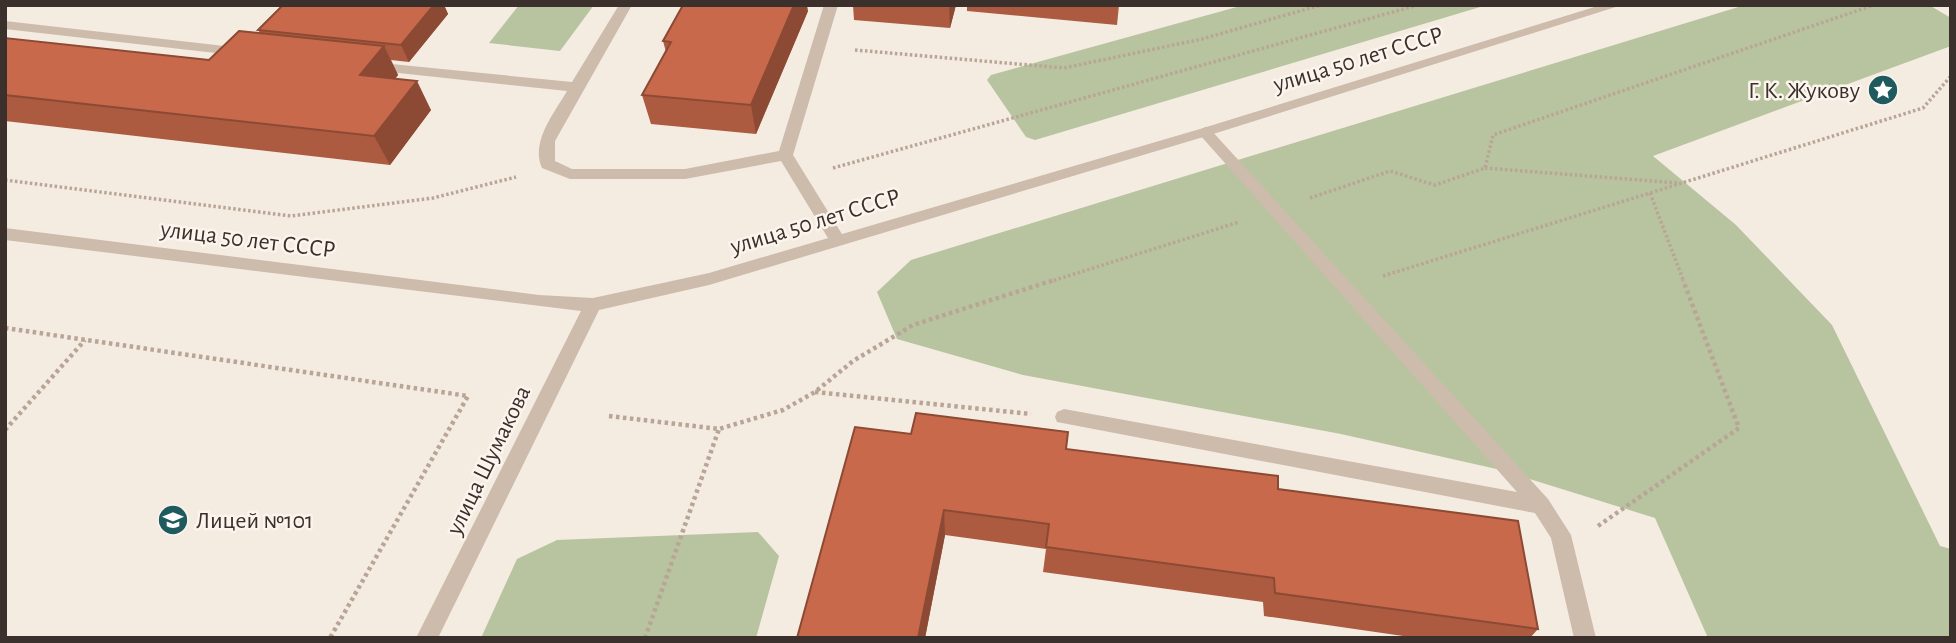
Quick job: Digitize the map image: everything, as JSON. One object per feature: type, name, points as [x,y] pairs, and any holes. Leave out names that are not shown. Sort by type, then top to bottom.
[{"type":"street","points":[[626,5],[547,141],[547,164],[570,174],[685,174],[785,155]]},
{"type":"street","points":[[831,5],[785,155],[837,239]]},
{"type":"street","name":"улица 50 лет СССР","points":[[5,234],[539,301],[593,305],[709,279],[1205,132],[1616,5]]},
{"type":"street","points":[[5,24],[251,53]]},
{"type":"street","points":[[359,65],[576,87]]},
{"type":"street","points":[[1205,132],[1541,505],[1561,535],[1585,638]]},
{"type":"street","name":"улица Шумакова","points":[[427,638],[593,305]]},
{"type":"street","points":[[1064,417],[1541,505]]},
{"type":"path","points":[[819,47],[1064,68],[1202,39],[1321,5]]},
{"type":"path","points":[[798,178],[1418,5]]},
{"type":"path","points":[[1485,168],[1493,135],[1874,5]]},
{"type":"path","points":[[1346,288],[1923,108],[1951,76]]},
{"type":"path","points":[[5,180],[291,216],[433,198],[503,182],[547,164]]},
{"type":"path","points":[[609,416],[719,429],[783,410],[815,391],[853,361],[913,326],[1390,171],[1435,185],[1485,168],[1683,183]]},
{"type":"path","points":[[1564,550],[1739,428],[1650,193]]},
{"type":"path","points":[[5,328],[468,396],[330,638]]},
{"type":"path","points":[[5,430],[85,339]]},
{"type":"path","points":[[815,391],[1064,417]]},
{"type":"path","points":[[645,638],[719,429]]},
{"type":"green space","points":[[519,5],[594,5],[560,51],[489,43]]},
{"type":"green space","points":[[1244,5],[1487,5],[1035,140],[1026,137],[987,80],[991,75]]},
{"type":"green space","points":[[1745,5],[1929,5],[1951,18],[1951,46],[1653,156],[1736,225],[1832,325],[1940,546],[1951,549],[1951,638],[1708,638],[1655,518],[1501,470],[1341,434],[1023,375],[897,339],[877,292],[911,260]]},
{"type":"green space","points":[[758,532],[779,556],[756,638],[481,638],[517,559],[557,540]]},
{"type":"building","points":[[283,5],[434,5],[401,45],[258,30]]},
{"type":"building","points":[[683,5],[794,5],[751,105],[642,95],[671,42],[663,41]]},
{"type":"building","points":[[239,31],[384,46],[360,75],[417,81],[374,136],[5,95],[5,38],[209,60]]},
{"type":"building","points":[[916,413],[1068,432],[1066,449],[1278,476],[1278,489],[1518,521],[1538,629],[1275,593],[1274,578],[1046,547],[1049,524],[944,510],[918,638],[797,638],[855,427],[911,434]]},
{"type":"place","name":"Г. К. Жукову","points":[[1883,90]]},
{"type":"place","name":"Лицей №101","points":[[173,520]]}]
